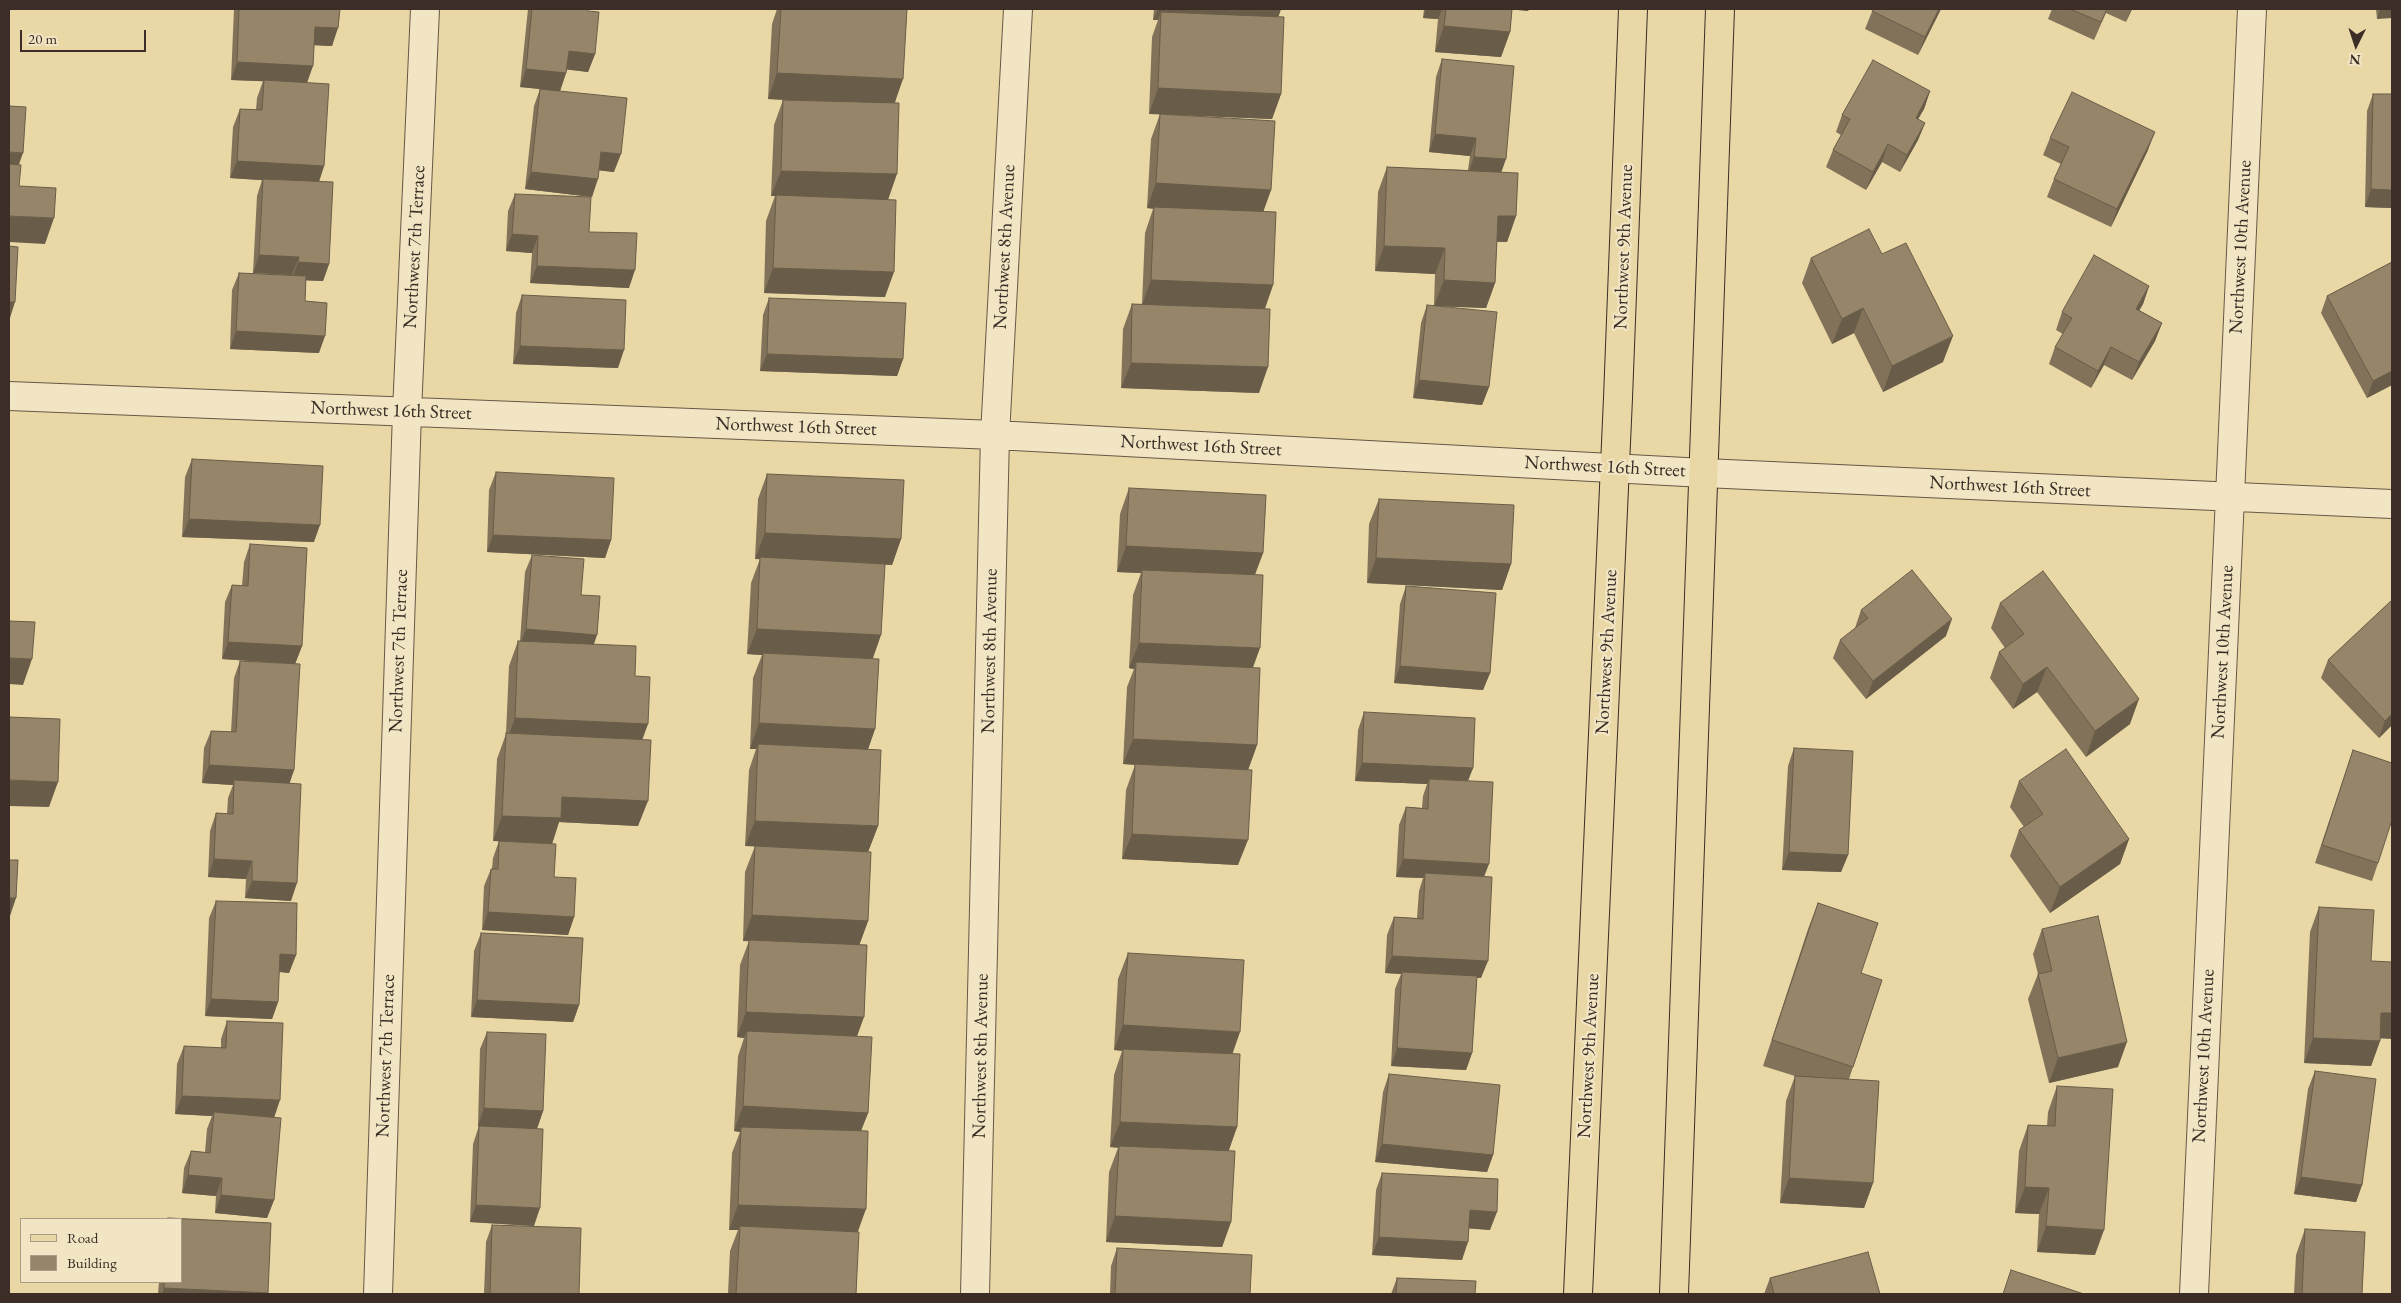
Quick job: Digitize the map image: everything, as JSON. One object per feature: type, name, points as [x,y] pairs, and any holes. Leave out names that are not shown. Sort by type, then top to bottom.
[{"type":"main road","name":"Northwest 9th Avenue","points":[[1578,1294],[1615,468],[1633,9]]},
{"type":"main road","points":[[1674,1294],[1720,9]]},
{"type":"street","name":"Northwest 7th Terrace","points":[[378,1294],[407,412],[425,9]]},
{"type":"street","name":"Northwest 8th Avenue","points":[[975,1294],[995,435],[1018,9]]},
{"type":"street","name":"Northwest 10th Avenue","points":[[2194,1294],[2252,9]]},
{"type":"street","name":"Northwest 16th Street","points":[[9,396],[995,435],[1704,473],[2392,504]]},
{"type":"building","points":[[239,9],[340,9],[338,28],[315,27],[313,66],[237,62]]},
{"type":"building","points":[[532,9],[588,9],[588,11],[599,12],[595,54],[569,51],[566,73],[526,69]]},
{"type":"building","points":[[781,9],[907,9],[903,79],[777,73]]},
{"type":"building","points":[[1446,9],[1512,9],[1510,32],[1444,26]]},
{"type":"building","points":[[1873,9],[1939,9],[1925,37],[1872,11]]},
{"type":"building","points":[[2070,9],[2107,9],[2101,22]]},
{"type":"building","points":[[1161,12],[1284,17],[1281,94],[1158,88]]},
{"type":"building","points":[[1442,59],[1514,66],[1506,159],[1474,157],[1476,138],[1435,134]]},
{"type":"building","points":[[1873,60],[1930,91],[1916,118],[1925,123],[1907,155],[1888,144],[1873,172],[1833,150],[1850,119],[1842,115]]},
{"type":"building","points":[[264,80],[329,84],[324,166],[237,161],[240,109],[262,110]]},
{"type":"building","points":[[540,89],[627,98],[621,154],[601,152],[598,179],[531,172]]},
{"type":"building","points":[[2072,92],[2155,132],[2117,209],[2054,179],[2069,147],[2050,138]]},
{"type":"building","points":[[2373,94],[2392,94],[2392,190],[2371,189]]},
{"type":"building","points":[[783,100],[899,103],[897,174],[781,171]]},
{"type":"building","points":[[9,106],[26,107],[23,153],[9,152]]},
{"type":"building","points":[[1160,114],[1275,121],[1271,190],[1156,183]]},
{"type":"building","points":[[9,164],[21,165],[19,186],[56,188],[54,218],[9,216]]},
{"type":"building","points":[[1387,167],[1518,173],[1516,216],[1498,216],[1495,283],[1444,280],[1445,248],[1384,246]]},
{"type":"building","points":[[263,179],[333,182],[329,264],[298,262],[299,257],[259,255]]},
{"type":"building","points":[[515,194],[591,197],[589,232],[637,233],[635,270],[537,266],[538,236],[512,234]]},
{"type":"building","points":[[776,195],[896,200],[894,272],[773,268]]},
{"type":"building","points":[[1154,207],[1276,212],[1273,285],[1151,280]]},
{"type":"building","points":[[1869,229],[1882,254],[1906,243],[1953,336],[1892,366],[1863,308],[1842,319],[1811,258]]},
{"type":"building","points":[[9,246],[18,247],[15,302],[9,302]]},
{"type":"building","points":[[2094,255],[2149,286],[2136,309],[2162,323],[2139,362],[2111,347],[2098,371],[2055,347],[2072,318],[2062,312]]},
{"type":"building","points":[[2392,262],[2392,371],[2373,381],[2327,296]]},
{"type":"building","points":[[239,273],[306,276],[305,301],[327,303],[325,336],[236,331]]},
{"type":"building","points":[[522,295],[626,300],[624,350],[520,346]]},
{"type":"building","points":[[769,298],[906,303],[903,359],[767,354]]},
{"type":"building","points":[[1132,304],[1270,309],[1268,367],[1131,363]]},
{"type":"building","points":[[1427,305],[1497,312],[1489,387],[1419,380]]},
{"type":"building","points":[[192,459],[323,466],[320,525],[189,519]]},
{"type":"building","points":[[496,472],[614,478],[611,540],[493,535]]},
{"type":"building","points":[[767,474],[904,480],[901,539],[765,533]]},
{"type":"building","points":[[1129,488],[1266,495],[1263,553],[1126,546]]},
{"type":"building","points":[[1379,499],[1514,505],[1511,564],[1376,558]]},
{"type":"building","points":[[250,544],[307,548],[302,646],[228,642],[232,585],[248,586]]},
{"type":"building","points":[[532,555],[584,559],[581,595],[600,596],[597,635],[526,629]]},
{"type":"building","points":[[760,557],[885,564],[881,635],[757,629]]},
{"type":"building","points":[[1142,570],[1263,575],[1260,648],[1139,643]]},
{"type":"building","points":[[1912,570],[1952,619],[1873,681],[1840,640],[1868,618],[1861,610]]},
{"type":"building","points":[[2043,571],[2139,699],[2095,731],[2047,667],[2023,684],[1999,652],[2024,634],[2000,603]]},
{"type":"building","points":[[1406,586],[1496,593],[1490,673],[1400,666]]},
{"type":"building","points":[[2392,600],[2392,714],[2385,721],[2328,660]]},
{"type":"building","points":[[9,621],[35,622],[32,659],[10,658],[9,681]]},
{"type":"building","points":[[518,641],[636,646],[635,676],[650,677],[648,724],[515,718]]},
{"type":"building","points":[[763,653],[879,659],[875,729],[759,723]]},
{"type":"building","points":[[240,661],[300,664],[294,770],[209,765],[211,731],[236,732]]},
{"type":"building","points":[[1136,662],[1260,668],[1257,745],[1133,739]]},
{"type":"building","points":[[1364,712],[1475,718],[1473,768],[1362,763]]},
{"type":"building","points":[[9,717],[60,719],[58,782],[9,780]]},
{"type":"building","points":[[506,733],[651,740],[648,801],[562,797],[561,818],[502,816]]},
{"type":"building","points":[[758,744],[881,750],[878,826],[755,821]]},
{"type":"building","points":[[1794,748],[1853,751],[1848,855],[1789,852]]},
{"type":"building","points":[[2066,749],[2129,839],[2060,887],[2019,830],[2043,814],[2019,781]]},
{"type":"building","points":[[2353,750],[2392,763],[2392,820],[2378,863],[2322,845]]},
{"type":"building","points":[[1135,764],[1252,770],[1248,840],[1132,834]]},
{"type":"building","points":[[1429,779],[1493,782],[1489,864],[1403,859],[1406,807],[1428,809]]},
{"type":"building","points":[[234,780],[301,784],[297,883],[252,881],[252,861],[214,859],[216,813],[233,814]]},
{"type":"building","points":[[499,841],[556,844],[554,877],[576,878],[574,917],[488,912],[491,869],[498,869]]},
{"type":"building","points":[[755,846],[871,852],[868,921],[752,915]]},
{"type":"building","points":[[9,860],[18,860],[16,898],[9,898]]},
{"type":"building","points":[[1425,873],[1492,877],[1488,961],[1392,956],[1394,917],[1423,919]]},
{"type":"building","points":[[216,901],[297,903],[296,955],[280,954],[278,1002],[211,999]]},
{"type":"building","points":[[1818,903],[1878,923],[1861,973],[1882,980],[1853,1067],[1772,1040]]},
{"type":"building","points":[[2319,907],[2374,910],[2371,961],[2392,962],[2392,1013],[2381,1013],[2380,1041],[2313,1038]]},
{"type":"building","points":[[2098,916],[2127,1042],[2058,1058],[2038,974],[2052,971],[2042,929]]},
{"type":"building","points":[[481,933],[583,938],[579,1005],[477,1000]]},
{"type":"building","points":[[749,940],[867,945],[864,1017],[746,1012]]},
{"type":"building","points":[[1128,953],[1244,960],[1240,1032],[1123,1025]]},
{"type":"building","points":[[1402,972],[1477,976],[1472,1053],[1397,1048]]},
{"type":"building","points":[[227,1021],[283,1023],[280,1100],[182,1096],[184,1046],[226,1048]]},
{"type":"building","points":[[747,1031],[872,1037],[868,1113],[743,1106]]},
{"type":"building","points":[[487,1032],[546,1034],[543,1111],[484,1108]]},
{"type":"building","points":[[1123,1049],[1240,1054],[1237,1127],[1120,1122]]},
{"type":"building","points":[[2315,1071],[2376,1079],[2362,1185],[2301,1177]]},
{"type":"building","points":[[1389,1074],[1500,1085],[1493,1155],[1382,1144]]},
{"type":"building","points":[[1795,1076],[1879,1081],[1873,1183],[1789,1178]]},
{"type":"building","points":[[2057,1086],[2113,1089],[2104,1230],[2046,1226],[2049,1188],[2025,1187],[2028,1125],[2055,1126]]},
{"type":"building","points":[[214,1112],[281,1118],[274,1200],[221,1195],[222,1178],[188,1175],[191,1151],[210,1153]]},
{"type":"building","points":[[479,1126],[543,1129],[540,1208],[476,1205]]},
{"type":"building","points":[[741,1127],[868,1131],[866,1209],[738,1205]]},
{"type":"building","points":[[1119,1146],[1235,1151],[1231,1222],[1115,1216]]},
{"type":"building","points":[[1382,1173],[1498,1179],[1497,1212],[1470,1210],[1468,1242],[1379,1237]]},
{"type":"building","points":[[182,1219],[271,1223],[268,1293],[164,1288],[164,1283],[182,1283]]},
{"type":"building","points":[[492,1225],[581,1228],[579,1294],[490,1294]]},
{"type":"building","points":[[740,1226],[859,1232],[856,1294],[736,1294]]},
{"type":"building","points":[[2305,1229],[2365,1232],[2362,1294],[2302,1294]]},
{"type":"building","points":[[1117,1248],[1252,1255],[1250,1294],[1115,1294]]},
{"type":"building","points":[[1868,1252],[1880,1294],[1774,1294],[1770,1278]]},
{"type":"building","points":[[2011,1270],[2084,1294],[2003,1294]]},
{"type":"building","points":[[1397,1278],[1476,1281],[1475,1294],[1396,1294]]}]
